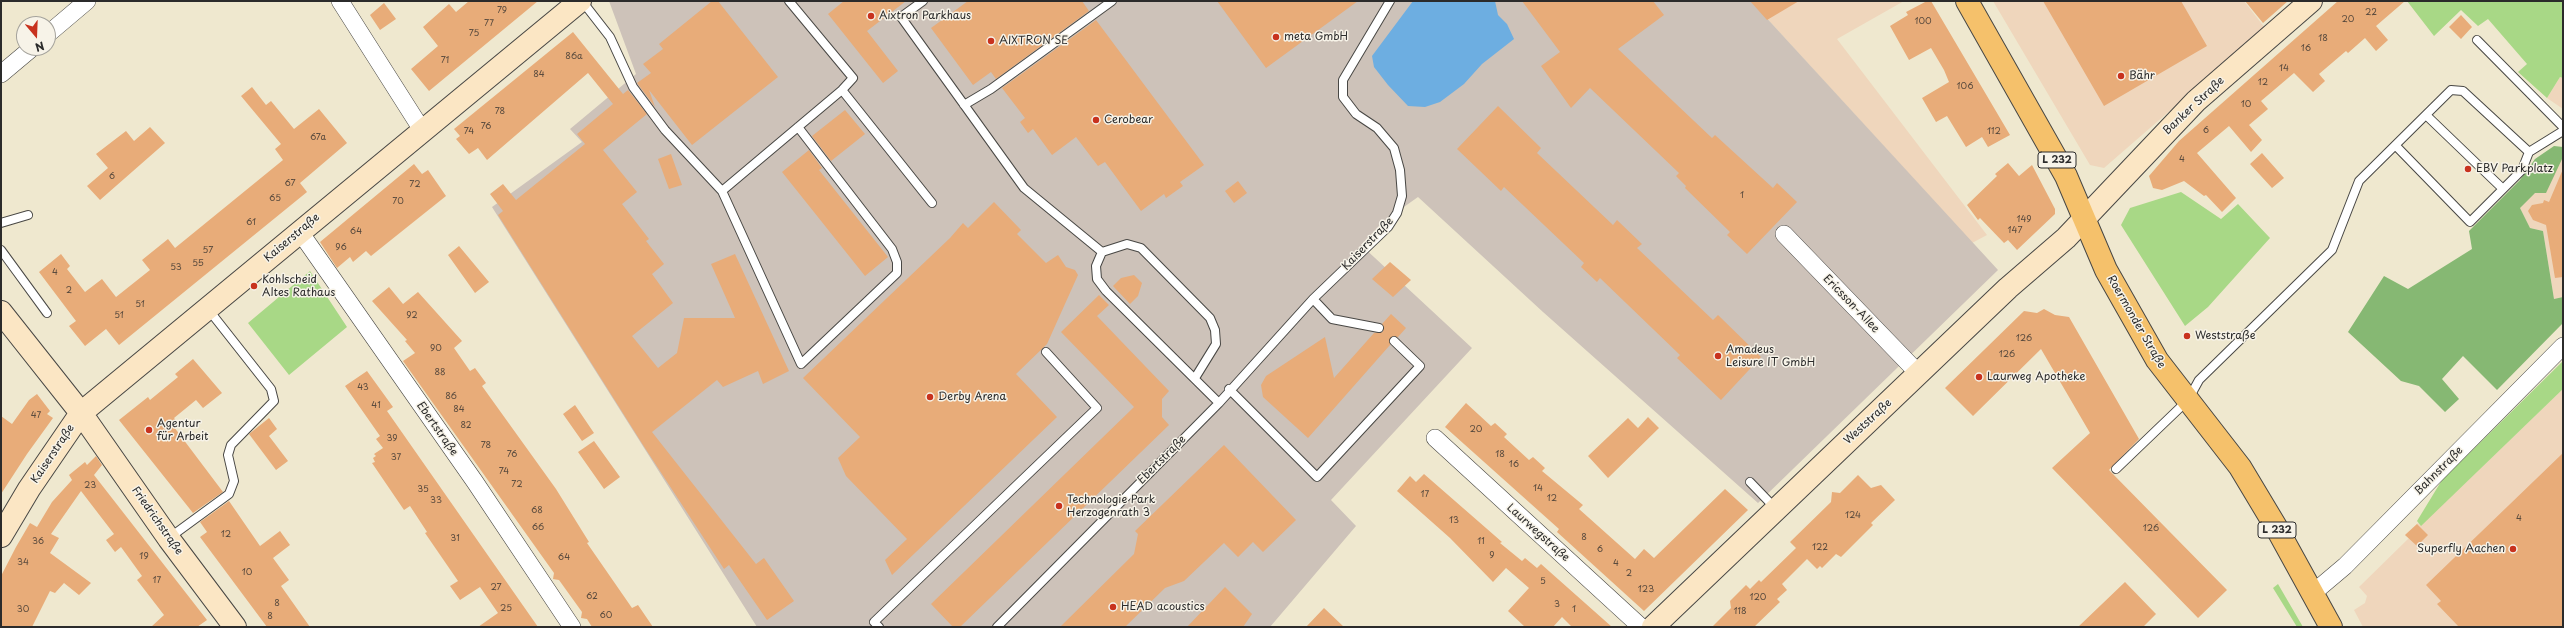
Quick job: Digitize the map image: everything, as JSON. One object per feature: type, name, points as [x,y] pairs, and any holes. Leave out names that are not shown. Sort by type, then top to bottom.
[{"type":"main road","name":"Roermonder Straße","points":[[1967,1],[2066,176],[2106,270],[2157,360],[2240,467],[2331,627]]},
{"type":"street","points":[[56,27],[87,1]]},
{"type":"street","points":[[340,1],[422,130]]},
{"type":"street","name":"Kaiserstraße","points":[[1,536],[29,489],[81,413],[422,130],[581,1]]},
{"type":"street","name":"Banker Straße","points":[[2085,219],[2115,185],[2196,101],[2311,1]]},
{"type":"street","points":[[1,74],[22,56]]},
{"type":"street","name":"Weststraße","points":[[1653,627],[2008,288],[2085,219]]},
{"type":"street","name":"Ebertstraße","points":[[300,232],[475,482],[572,627]]},
{"type":"street","name":"Ericsson-Allee","points":[[1784,234],[1919,374]]},
{"type":"street","name":"Friedrichstraße","points":[[1,313],[81,413],[169,539],[235,627]]},
{"type":"street","name":"Bahnstraße","points":[[2313,594],[2345,566],[2563,346]]},
{"type":"street","name":"Laurwegstraße","points":[[1435,438],[1641,627]]},
{"type":"lane","points":[[581,1],[610,37],[633,87],[665,130],[722,191],[801,364],[897,273],[897,262],[892,250],[798,127]]},
{"type":"lane","points":[[722,191],[842,90],[853,78],[789,1]]},
{"type":"lane","points":[[923,1],[901,17],[1024,188],[1102,252]]},
{"type":"lane","points":[[964,105],[991,89],[1112,1]]},
{"type":"lane","name":"Kaiserstraße","points":[[1219,403],[1229,389],[1313,299],[1388,226],[1397,213],[1402,196],[1400,170],[1394,148],[1377,128],[1356,114],[1343,97],[1343,80],[1390,1]]},
{"type":"lane","points":[[2477,40],[2563,127]]},
{"type":"lane","points":[[842,90],[932,203]]},
{"type":"lane","points":[[2116,469],[2188,400],[2199,380],[2332,250],[2359,181],[2451,90],[2463,91],[2530,152]]},
{"type":"lane","points":[[2426,116],[2503,189]]},
{"type":"lane","points":[[2396,146],[2470,222],[2522,170],[2530,152],[2563,132]]},
{"type":"lane","points":[[1,222],[28,215]]},
{"type":"lane","points":[[1195,378],[1216,344],[1215,330],[1210,318],[1141,248],[1127,244],[1102,252],[1096,266],[1097,279],[1106,291],[1219,403]]},
{"type":"lane","points":[[1,250],[47,314]]},
{"type":"lane","points":[[1313,299],[1332,319],[1379,328]]},
{"type":"lane","points":[[169,539],[229,494],[234,481],[228,454],[231,446],[274,401],[271,389],[207,309]]},
{"type":"lane","points":[[1229,389],[1317,477],[1420,366],[1394,341]]},
{"type":"lane","points":[[879,627],[874,622],[1097,408],[1046,352]]},
{"type":"lane","name":"Ebertstraße","points":[[997,627],[1219,403]]},
{"type":"lane","points":[[1750,482],[1776,509]]},
{"type":"shaded area","points":[[609,1],[1751,1],[1998,270],[1758,503],[1543,312],[1418,197],[1384,221],[1361,245],[1472,348],[1331,500],[1356,526],[1270,627],[757,627],[492,207],[582,142],[570,129],[636,74]]},
{"type":"shaded area","points":[[1751,1],[1904,1],[1837,39],[1987,235],[1972,243]]},
{"type":"shaded area","points":[[1993,1],[2244,1],[2265,28],[2104,168],[2090,165]]},
{"type":"shaded area","points":[[2560,77],[2563,78],[2563,109],[2547,98]]},
{"type":"shaded area","points":[[2563,157],[2563,297],[2554,299],[2543,231],[2530,228],[2520,208]]},
{"type":"shaded area","points":[[2563,389],[2563,627],[2363,627],[2354,610],[2365,603],[2367,596],[2359,587],[2409,538],[2405,535],[2418,523],[2421,525]]},
{"type":"green space","points":[[2407,1],[2563,1],[2563,78],[2560,77],[2547,98],[2518,72],[2527,64],[2488,19],[2478,26],[2461,10],[2434,36]]},
{"type":"green space","points":[[2554,146],[2563,147],[2563,157],[2546,193],[2535,193],[2520,208],[2530,228],[2543,231],[2554,299],[2563,297],[2563,323],[2497,390],[2463,356],[2442,379],[2459,399],[2445,412],[2419,386],[2401,381],[2348,332],[2384,276],[2408,289],[2472,249],[2469,231],[2520,180],[2535,159]]},
{"type":"green space","points":[[2181,192],[2221,219],[2238,204],[2270,238],[2208,307],[2185,326],[2121,225],[2130,208]]},
{"type":"green space","points":[[310,271],[347,327],[289,375],[248,323]]},
{"type":"green space","points":[[2563,361],[2563,389],[2421,526],[2417,521],[2442,480]]},
{"type":"green space","points":[[2278,584],[2303,627],[2297,627],[2273,588]]},
{"type":"water","points":[[1413,1],[1495,1],[1498,15],[1507,24],[1514,39],[1482,64],[1464,84],[1440,102],[1425,107],[1408,106],[1388,85],[1374,67],[1372,56]]},
{"type":"building","points":[[469,1],[538,1],[429,91],[411,69],[438,46],[423,27],[449,4],[456,12]]},
{"type":"building","points":[[712,1],[718,1],[778,77],[692,145],[649,90],[655,107],[637,83],[651,73],[643,64],[663,49],[659,44]]},
{"type":"building","points":[[844,1],[906,1],[867,31],[898,71],[883,83],[828,14]]},
{"type":"building","name":"AIXTRON SE","points":[[968,1],[1082,1],[1089,11],[996,79],[991,72],[973,85],[931,28]]},
{"type":"building","name":"meta GmbH","points":[[1217,1],[1358,1],[1266,68]]},
{"type":"building","points":[[1522,1],[1653,1],[1664,15],[1618,49],[1712,138],[1715,135],[1773,188],[1777,183],[1797,202],[1747,254],[1727,235],[1730,232],[1685,188],[1686,186],[1676,176],[1679,173],[1590,88],[1571,108],[1541,66],[1560,52]]},
{"type":"building","points":[[1750,1],[1799,1],[1767,20]]},
{"type":"building","points":[[1927,1],[1931,1],[2010,135],[1988,147],[1982,137],[1966,147],[1947,116],[1936,122],[1922,98],[1949,82],[1944,70],[1931,48],[1909,60],[1890,26],[1908,15],[1906,12]]},
{"type":"building","name":"Bähr","points":[[2043,1],[2181,1],[2207,46],[2104,106]]},
{"type":"building","points":[[2245,1],[2288,1],[2263,23]]},
{"type":"building","points":[[2338,1],[2405,1],[2376,26],[2388,40],[2376,51],[2365,38],[2348,53],[2346,51],[2319,74],[2325,81],[2313,92],[2294,73],[2261,101],[2268,109],[2249,125],[2262,140],[2251,152],[2229,126],[2197,153],[2236,198],[2222,212],[2206,195],[2204,196],[2184,181],[2162,190],[2153,188],[2149,176],[2179,141]]},
{"type":"building","points":[[384,3],[396,19],[380,30],[370,15]]},
{"type":"building","points":[[2461,15],[2472,27],[2461,39],[2449,27]]},
{"type":"building","name":"Cerobear","points":[[1096,20],[1204,165],[1180,182],[1183,186],[1166,198],[1164,194],[1141,211],[1105,162],[1098,166],[1076,137],[1052,155],[1033,129],[1028,133],[1020,122],[1025,118],[1002,88]]},
{"type":"building","points":[[573,32],[623,94],[628,90],[647,114],[603,150],[637,192],[622,204],[649,239],[646,241],[664,264],[652,274],[673,303],[632,336],[658,368],[677,353],[684,318],[735,318],[711,264],[735,254],[789,371],[763,384],[758,371],[723,387],[717,380],[652,432],[756,564],[764,558],[794,601],[767,620],[729,565],[724,569],[643,445],[498,215],[503,211],[490,194],[503,184],[516,200],[585,144],[577,134],[613,104],[588,73],[487,160],[478,148],[469,154],[456,139],[460,136],[454,129]]},
{"type":"building","points":[[252,87],[266,105],[271,101],[294,129],[319,109],[347,143],[300,183],[307,192],[119,345],[106,329],[85,346],[69,326],[76,321],[39,272],[61,254],[70,266],[67,269],[85,292],[102,279],[116,297],[150,270],[142,260],[168,239],[175,248],[283,160],[275,149],[281,144],[241,96]]},
{"type":"building","points":[[1498,106],[1541,148],[1537,153],[1613,225],[1617,220],[1642,244],[1637,248],[1713,320],[1718,315],[1761,357],[1721,400],[1677,358],[1680,355],[1600,278],[1597,282],[1581,267],[1584,263],[1504,187],[1501,191],[1457,149]]},
{"type":"building","points":[[845,110],[865,134],[831,161],[812,136]]},
{"type":"building","points":[[150,127],[165,143],[100,200],[87,186],[108,168],[96,154],[126,131],[134,141]]},
{"type":"building","points":[[809,150],[822,168],[819,170],[888,257],[865,276],[782,172]]},
{"type":"building","points":[[2262,153],[2284,178],[2272,188],[2250,164]]},
{"type":"building","points":[[671,154],[682,185],[669,189],[658,159]]},
{"type":"building","points":[[2008,163],[2019,176],[2032,165],[2055,209],[2055,214],[2017,250],[2008,240],[2004,243],[1980,218],[1978,220],[1967,205],[1997,176],[1995,174]]},
{"type":"building","points":[[414,164],[422,174],[428,170],[446,196],[371,256],[366,251],[353,262],[350,257],[337,268],[320,242]]},
{"type":"building","points":[[2563,169],[2563,277],[2555,278],[2546,225],[2533,220],[2528,211],[2532,205],[2543,203],[2544,200],[2549,202]]},
{"type":"building","points":[[1238,181],[1247,193],[1234,203],[1225,191]]},
{"type":"building","name":"Derby Arena","points":[[994,202],[1021,230],[1017,234],[1046,263],[1058,255],[1066,267],[1075,270],[1078,275],[1047,344],[1016,374],[1057,417],[892,575],[885,560],[907,539],[846,476],[838,458],[860,437],[803,378],[950,238],[963,223],[968,228]]},
{"type":"building","points":[[459,246],[489,282],[475,293],[448,255]]},
{"type":"building","points":[[1390,262],[1411,280],[1393,297],[1372,279]]},
{"type":"building","points":[[1134,275],[1142,283],[1138,296],[1130,304],[1113,286],[1121,278]]},
{"type":"building","points":[[389,287],[403,304],[418,292],[462,341],[454,348],[470,371],[475,368],[486,383],[482,386],[556,489],[589,542],[587,543],[632,608],[638,605],[653,627],[592,627],[587,619],[581,618],[582,612],[559,580],[553,579],[554,573],[403,361],[415,353],[405,341],[407,340],[372,301]]},
{"type":"building","name":"Technologie Park Herzogenrath 3","points":[[1099,295],[1109,305],[1097,316],[1169,391],[1162,399],[1162,417],[1169,425],[960,627],[953,627],[931,604],[1134,407],[1061,332]]},
{"type":"building","points":[[2044,309],[2055,315],[2069,317],[2139,439],[2109,470],[2227,590],[2198,618],[2052,468],[2090,433],[2041,349],[1973,416],[1945,388],[2024,311],[2037,313]]},
{"type":"building","points":[[1391,314],[1406,328],[1398,337],[1390,338],[1390,345],[1308,438],[1263,397],[1261,385],[1266,376],[1325,337],[1334,378],[1374,333],[1383,332],[1382,324]]},
{"type":"building","name":"Agentur für Arbeit","points":[[193,359],[222,393],[203,408],[196,400],[174,418],[178,423],[174,427],[223,492],[193,513],[119,420],[148,397],[150,400],[178,377],[175,374]]},
{"type":"building","points":[[367,371],[393,407],[387,411],[538,627],[478,627],[498,613],[480,587],[460,600],[450,586],[458,581],[425,533],[427,532],[410,506],[404,510],[372,463],[375,462],[373,458],[376,456],[374,454],[383,448],[376,439],[380,436],[345,386]]},
{"type":"building","points":[[37,394],[50,411],[47,414],[53,418],[1,494],[1,416],[12,424],[29,400]]},
{"type":"building","points":[[1466,403],[1491,426],[1495,423],[1507,434],[1504,437],[1529,460],[1533,457],[1545,468],[1542,471],[1583,505],[1579,509],[1635,559],[1644,549],[1654,558],[1725,489],[1748,510],[1644,611],[1557,532],[1559,529],[1445,427]]},
{"type":"building","points":[[575,405],[594,433],[582,441],[563,414]]},
{"type":"building","points":[[1648,417],[1659,428],[1608,478],[1588,456],[1628,418],[1638,428]]},
{"type":"building","points":[[269,418],[277,429],[269,436],[288,461],[276,470],[249,434]]},
{"type":"building","points":[[594,441],[620,477],[604,489],[578,452]]},
{"type":"building","points":[[1224,445],[1296,520],[1263,552],[1253,542],[1238,557],[1224,543],[1184,581],[1165,588],[1125,627],[1060,627],[1134,554],[1138,534],[1135,531]]},
{"type":"building","name":"Superfly Aachen","points":[[2563,453],[2563,627],[2459,627],[2437,604],[2441,601],[2426,585]]},
{"type":"building","points":[[96,456],[102,465],[94,475],[207,620],[197,627],[151,627],[164,615],[137,580],[142,576],[121,547],[115,552],[106,540],[114,534],[81,491],[51,534],[59,538],[50,553],[91,583],[79,595],[64,583],[55,593],[50,591],[32,627],[1,627],[1,576],[16,547],[30,523],[37,527],[52,502],[72,480],[69,475],[85,462],[87,465]]},
{"type":"building","points":[[1424,474],[1522,561],[1525,558],[1537,568],[1541,564],[1612,627],[1572,627],[1562,617],[1553,627],[1525,627],[1508,611],[1529,588],[1506,568],[1493,582],[1450,538],[1397,491],[1410,476],[1416,482]]},
{"type":"building","points":[[1858,475],[1871,488],[1881,485],[1895,500],[1871,523],[1873,525],[1841,557],[1836,554],[1822,568],[1820,566],[1817,569],[1807,559],[1782,584],[1787,590],[1777,599],[1780,602],[1754,627],[1712,627],[1731,608],[1730,601],[1746,585],[1750,589],[1759,580],[1761,582],[1796,548],[1790,542],[1831,502],[1832,492],[1840,493]]},
{"type":"building","points":[[229,501],[260,546],[280,531],[290,545],[273,558],[289,580],[281,586],[310,627],[267,627],[200,537],[207,532],[200,522]]},
{"type":"building","points":[[2417,524],[2428,535],[2417,546],[2405,535]]},
{"type":"building","points":[[2125,582],[2156,614],[2143,627],[2078,627]]},
{"type":"building","name":"HEAD acoustics","points":[[1225,587],[1252,614],[1243,627],[1187,627]]},
{"type":"building","points":[[1324,608],[1344,627],[1306,627]]},
{"type":"place","name":"Aixtron Parkhaus","points":[[871,16]]},
{"type":"place","name":"meta GmbH","points":[[1276,37]]},
{"type":"place","name":"AIXTRON SE","points":[[991,41]]},
{"type":"place","name":"Bähr","points":[[2121,76]]},
{"type":"place","name":"Cerobear","points":[[1096,120]]},
{"type":"place","name":"EBV Parkplatz","points":[[2468,169]]},
{"type":"place","name":"Kohlscheid Altes Rathaus","points":[[254,286]]},
{"type":"place","name":"Weststraße","points":[[2187,336]]},
{"type":"place","name":"Amadeus Leisure IT GmbH","points":[[1718,356]]},
{"type":"place","name":"Laurweg Apotheke","points":[[1979,377]]},
{"type":"place","name":"Derby Arena","points":[[930,397]]},
{"type":"place","name":"Agentur für Arbeit","points":[[149,430]]},
{"type":"place","name":"Technologie Park Herzogenrath 3","points":[[1059,506]]},
{"type":"place","name":"Superfly Aachen","points":[[2513,549]]},
{"type":"place","name":"HEAD acoustics","points":[[1113,607]]}]
